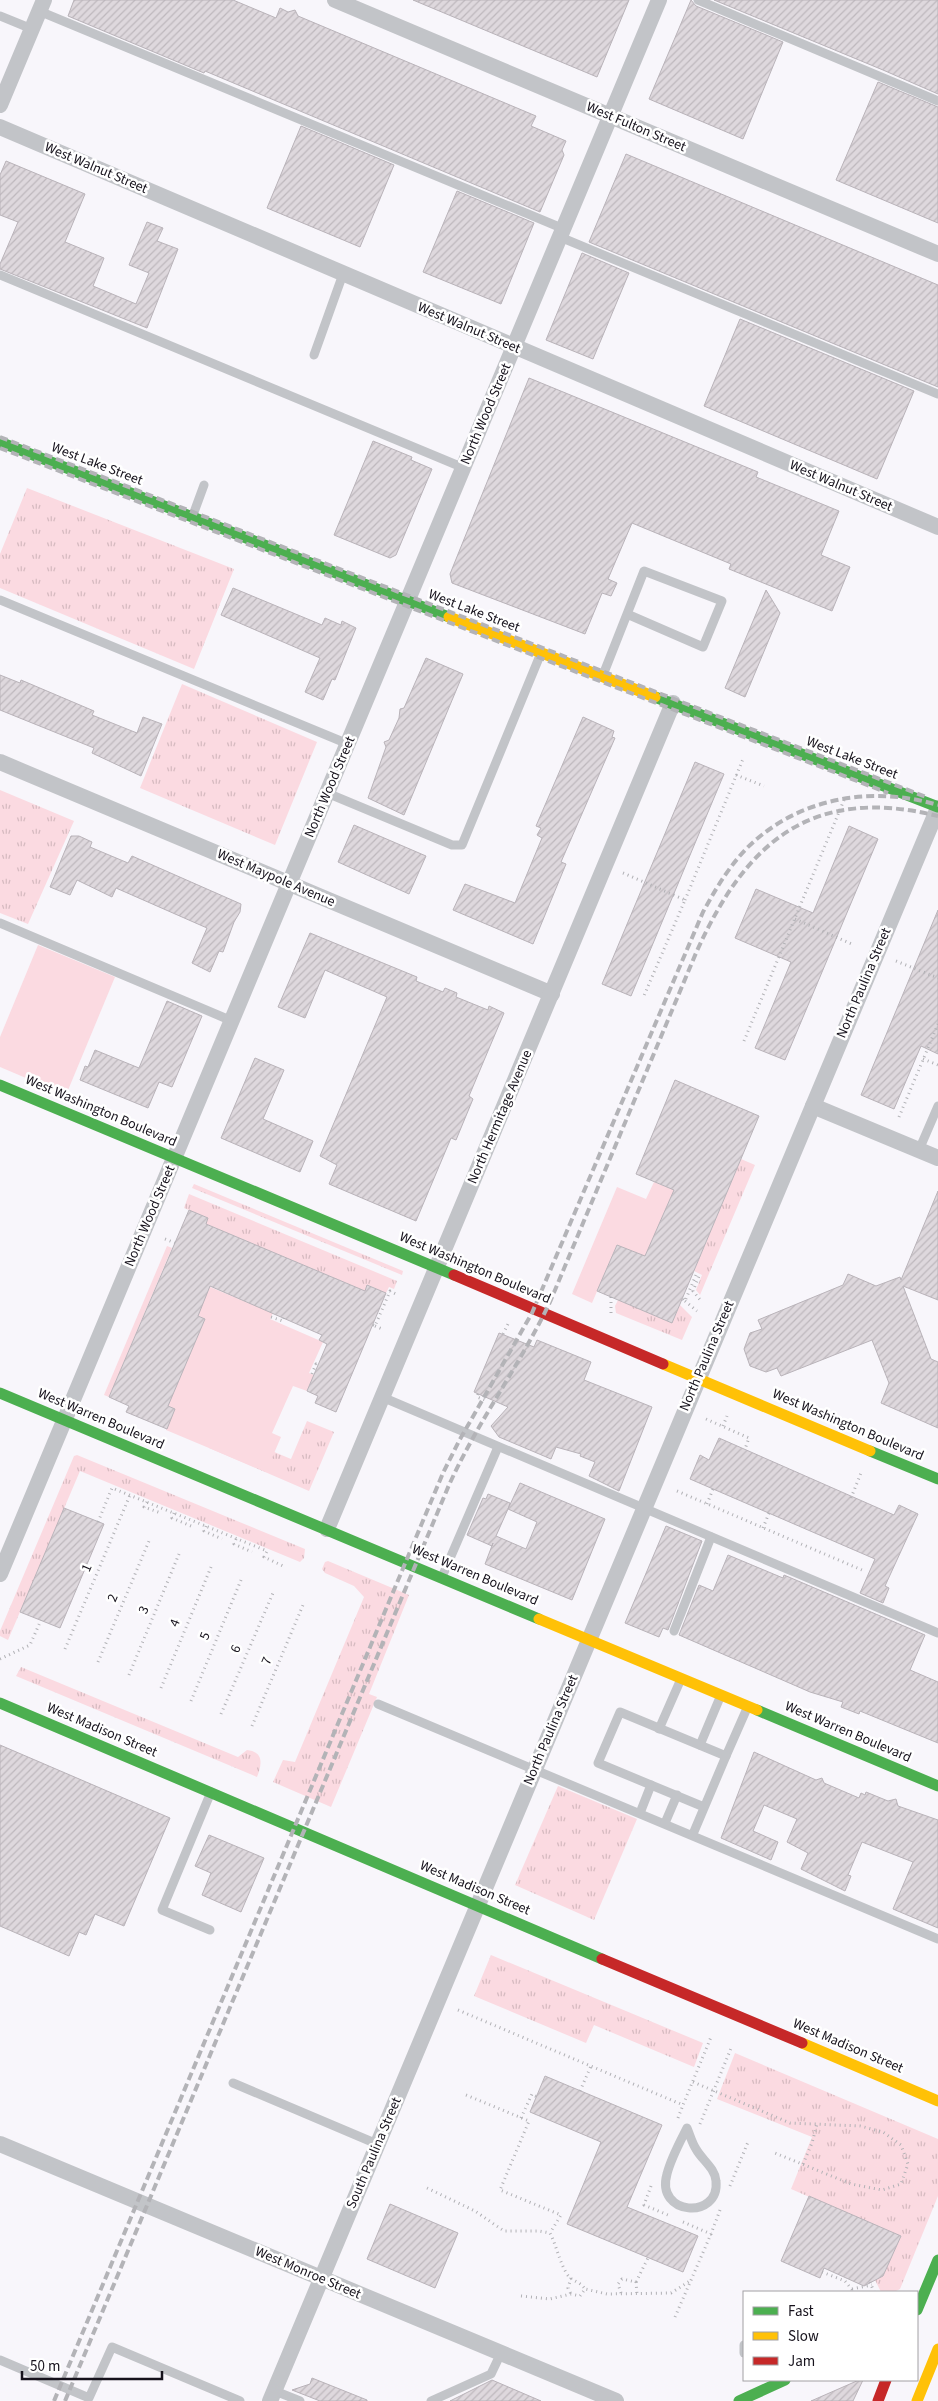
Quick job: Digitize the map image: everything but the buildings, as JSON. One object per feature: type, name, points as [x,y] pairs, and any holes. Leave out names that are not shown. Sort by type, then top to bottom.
[{"type":"main road","name":"West Lake Street","points":[[0,442],[938,808]]},
{"type":"main road","name":"West Washington Boulevard","points":[[0,1085],[938,1479]]},
{"type":"main road","name":"West Warren Boulevard","points":[[0,1393],[938,1786]]},
{"type":"main road","name":"West Madison Street","points":[[0,1703],[938,2101]]},
{"type":"main road","points":[[918,2308],[938,2260]]},
{"type":"main road","points":[[918,2319],[931,2313]]},
{"type":"main road","points":[[917,2401],[938,2349]]},
{"type":"main road","points":[[740,2401],[759,2385],[780,2381]]},
{"type":"main road","points":[[878,2401],[886,2381]]},
{"type":"street","name":"West Fulton Street","points":[[335,0],[938,254]]},
{"type":"street","name":"North Wood Street","points":[[0,1574],[660,0]]},
{"type":"street","points":[[0,105],[42,6]]},
{"type":"street","name":"West Walnut Street","points":[[0,127],[938,527]]},
{"type":"street","name":"North Hermitage Avenue","points":[[327,1529],[673,704]]},
{"type":"street","name":"West Maypole Avenue","points":[[0,762],[552,994]]},
{"type":"street","name":"North Paulina Street","points":[[477,1905],[938,808]]},
{"type":"street","points":[[813,1106],[938,1158]]},
{"type":"street","name":"South Paulina Street","points":[[272,2396],[477,1905]]},
{"type":"street","name":"West Monroe Street","points":[[0,2144],[616,2401]]},
{"type":"lane","points":[[698,0],[938,101]]},
{"type":"lane","points":[[42,6],[562,233],[938,394]]},
{"type":"lane","points":[[0,16],[32,29]]},
{"type":"lane","points":[[314,355],[343,274]]},
{"type":"lane","points":[[0,275],[464,468]]},
{"type":"lane","points":[[192,517],[204,485]]},
{"type":"lane","points":[[603,677],[627,614],[644,571],[722,601],[704,646],[627,614]]},
{"type":"lane","points":[[0,600],[348,744]]},
{"type":"lane","points":[[327,793],[452,845],[462,845],[541,653]]},
{"type":"lane","points":[[0,923],[232,1021]]},
{"type":"lane","points":[[919,1150],[938,1106]]},
{"type":"lane","points":[[382,1398],[938,1633]]},
{"type":"lane","points":[[442,1578],[498,1446]]},
{"type":"lane","points":[[674,1630],[711,1537]]},
{"type":"lane","points":[[659,1729],[681,1678]]},
{"type":"lane","points":[[700,1745],[721,1695]]},
{"type":"lane","points":[[378,1704],[693,1834],[938,1939]]},
{"type":"lane","points":[[693,1834],[748,1706]]},
{"type":"lane","points":[[704,1807],[598,1763],[620,1712],[726,1756]]},
{"type":"lane","points":[[640,1813],[651,1785]]},
{"type":"lane","points":[[210,1930],[162,1910],[211,1792]]},
{"type":"lane","points":[[665,1823],[677,1796]]},
{"type":"lane","points":[[234,2083],[377,2144]]},
{"type":"lane","points":[[687,2128],[694,2147],[715,2173],[717,2182],[715,2192],[710,2201],[703,2206],[692,2209],[681,2207],[671,2201],[666,2190],[666,2175],[687,2128]]},
{"type":"lane","points":[[0,2360],[89,2398],[112,2347],[240,2401]]},
{"type":"lane","points":[[431,2401],[491,2374],[501,2353]]},
{"type":"lane","points":[[272,2396],[300,2401]]},
{"type":"path","points":[[643,998],[744,759]]},
{"type":"path","points":[[736,775],[764,786]]},
{"type":"path","points":[[744,1041],[844,800]]},
{"type":"path","points":[[623,873],[685,900]]},
{"type":"path","points":[[796,919],[854,945]]},
{"type":"path","points":[[896,960],[938,978]]},
{"type":"path","points":[[899,1117],[938,1024]]},
{"type":"path","points":[[923,1059],[938,1065]]},
{"type":"path","points":[[166,1238],[175,1243]]},
{"type":"path","points":[[697,1311],[684,1300],[696,1275],[699,1276],[693,1291],[701,1301]]},
{"type":"path","points":[[382,1329],[374,1325],[390,1291],[396,1294]]},
{"type":"path","points":[[611,1297],[611,1313]]},
{"type":"path","points":[[271,1317],[283,1321],[284,1318]]},
{"type":"path","points":[[503,1334],[508,1324]]},
{"type":"path","points":[[312,1374],[316,1364],[318,1364]]},
{"type":"path","points":[[478,1394],[477,1396],[488,1401]]},
{"type":"path","points":[[723,1426],[727,1416]]},
{"type":"path","points":[[706,1419],[749,1438],[745,1449]]},
{"type":"path","points":[[851,1498],[861,1473]]},
{"type":"path","points":[[98,1522],[112,1488],[267,1551],[264,1557],[284,1566]]},
{"type":"path","points":[[707,1504],[713,1489]]},
{"type":"path","points":[[677,1491],[862,1570]]},
{"type":"path","name":"1","points":[[66,1649],[130,1495]]},
{"type":"path","points":[[147,1502],[144,1507],[160,1514]]},
{"type":"path","points":[[174,1513],[172,1518],[191,1526]]},
{"type":"path","points":[[763,1528],[769,1513]]},
{"type":"path","points":[[206,1526],[204,1531],[222,1539]]},
{"type":"path","points":[[236,1538],[234,1544],[252,1552]]},
{"type":"path","name":"2","points":[[98,1662],[149,1541]]},
{"type":"path","name":"3","points":[[129,1675],[179,1554]]},
{"type":"path","name":"4","points":[[161,1688],[211,1567]]},
{"type":"path","name":"5","points":[[191,1701],[241,1580]]},
{"type":"path","name":"6","points":[[221,1714],[273,1593]]},
{"type":"path","name":"7","points":[[252,1726],[303,1605]]},
{"type":"path","points":[[0,1659],[30,1645],[40,1620]]},
{"type":"path","points":[[458,2010],[683,2105],[711,2037]]},
{"type":"path","points":[[580,2091],[590,2066]]},
{"type":"path","points":[[693,2082],[790,2123],[860,2126],[883,2132],[901,2145],[908,2164],[901,2184],[882,2190],[850,2184],[775,2153]]},
{"type":"path","points":[[521,2118],[532,2094],[537,2097]]},
{"type":"path","points":[[466,2095],[529,2121],[500,2190],[560,2215],[550,2234],[559,2260],[570,2278],[581,2283],[585,2289],[607,2294],[670,2293],[690,2281]]},
{"type":"path","points":[[803,2164],[812,2143],[816,2124]]},
{"type":"path","points":[[728,2191],[748,2142]]},
{"type":"path","points":[[427,2188],[475,2211],[504,2231],[540,2231],[550,2234]]},
{"type":"path","points":[[675,2317],[711,2234]]},
{"type":"path","points":[[637,2294],[636,2282],[648,2258]]},
{"type":"path","points":[[822,2272],[845,2282],[853,2291],[871,2284],[874,2291]]},
{"type":"path","points":[[570,2278],[568,2288],[571,2294]]},
{"type":"path","points":[[622,2294],[618,2284],[622,2279],[636,2282]]},
{"type":"path","points":[[521,2296],[550,2299],[571,2294],[580,2296],[585,2289]]},
{"type":"green space","points":[[27,488],[234,569],[194,669],[0,588],[0,554]]},
{"type":"green space","points":[[182,684],[317,742],[275,845],[140,788]]},
{"type":"green space","points":[[0,790],[74,821],[28,924],[0,913]]},
{"type":"green space","points":[[38,945],[115,977],[66,1095],[0,1067],[0,1037]]},
{"type":"green space","points":[[741,1159],[755,1165],[700,1295],[696,1290],[702,1275],[694,1271]]},
{"type":"green space","points":[[654,1182],[674,1190],[645,1257],[617,1245],[592,1303],[572,1294],[617,1187],[646,1199]]},
{"type":"green space","points":[[194,1184],[403,1271],[402,1275],[192,1188]]},
{"type":"green space","points":[[189,1194],[397,1281],[394,1289],[389,1287],[386,1293],[368,1285],[365,1291],[206,1224],[208,1218],[184,1208]]},
{"type":"green space","points":[[167,1246],[172,1248],[109,1397],[104,1395]]},
{"type":"green space","points":[[210,1287],[273,1313],[270,1319],[323,1342],[309,1373],[314,1375],[307,1391],[293,1386],[272,1433],[281,1437],[266,1472],[166,1430],[175,1409],[168,1406],[205,1319],[197,1315]]},
{"type":"green space","points":[[618,1300],[672,1323],[680,1305],[692,1317],[682,1340],[616,1313],[615,1306]]},
{"type":"green space","points":[[307,1421],[334,1432],[309,1491],[209,1448],[217,1428],[291,1459]]},
{"type":"green space","points":[[77,1455],[305,1549],[304,1558],[300,1562],[80,1471],[8,1640],[0,1636],[0,1631],[74,1456]]},
{"type":"green space","points":[[328,1561],[409,1595],[369,1694],[377,1697],[331,1807],[273,1782],[283,1760],[295,1762],[364,1597],[354,1586],[325,1573],[322,1569],[325,1562]]},
{"type":"green space","points":[[21,1667],[238,1757],[247,1750],[253,1751],[259,1756],[261,1763],[257,1777],[16,1676]]},
{"type":"green space","points":[[558,1786],[637,1819],[594,1920],[515,1885]]},
{"type":"green space","points":[[491,1955],[703,2043],[694,2067],[594,2025],[586,2043],[474,1996]]},
{"type":"green space","points":[[735,2053],[938,2139],[938,2196],[900,2289],[896,2291],[880,2291],[875,2280],[883,2276],[900,2236],[791,2189],[812,2137],[717,2099]]},
{"type":"railway","points":[[0,437],[926,797]]},
{"type":"railway","points":[[0,448],[888,793]]},
{"type":"railway","points":[[54,2401],[443,1473],[459,1441],[532,1313],[703,912],[717,887],[746,849],[766,832],[788,818],[811,807],[836,800],[886,796],[938,805]]},
{"type":"railway","points":[[65,2401],[449,1485],[460,1461],[526,1348],[550,1302],[696,953],[716,914],[737,880],[761,852],[788,831],[819,816],[854,809],[893,808],[938,816]]},
{"type":"traffic: fast","points":[[0,442],[449,617]]},
{"type":"traffic: fast","points":[[655,697],[938,807]]},
{"type":"traffic: fast","points":[[0,1085],[454,1275]]},
{"type":"traffic: fast","points":[[0,1393],[539,1619]]},
{"type":"traffic: fast","points":[[870,1451],[938,1479]]},
{"type":"traffic: fast","points":[[0,1703],[602,1959]]},
{"type":"traffic: fast","points":[[757,1710],[938,1786]]},
{"type":"traffic: fast","points":[[918,2308],[938,2260]]},
{"type":"traffic: fast","points":[[739,2401],[783,2381]]},
{"type":"traffic: slow","points":[[449,617],[655,697]]},
{"type":"traffic: slow","points":[[663,1364],[870,1451]]},
{"type":"traffic: slow","points":[[539,1619],[757,1710]]},
{"type":"traffic: slow","points":[[802,2043],[938,2101]]},
{"type":"traffic: slow","points":[[917,2401],[938,2349]]},
{"type":"traffic: jam","points":[[454,1275],[663,1364]]},
{"type":"traffic: jam","points":[[602,1959],[802,2043]]},
{"type":"traffic: jam","points":[[878,2401],[886,2381]]}]
